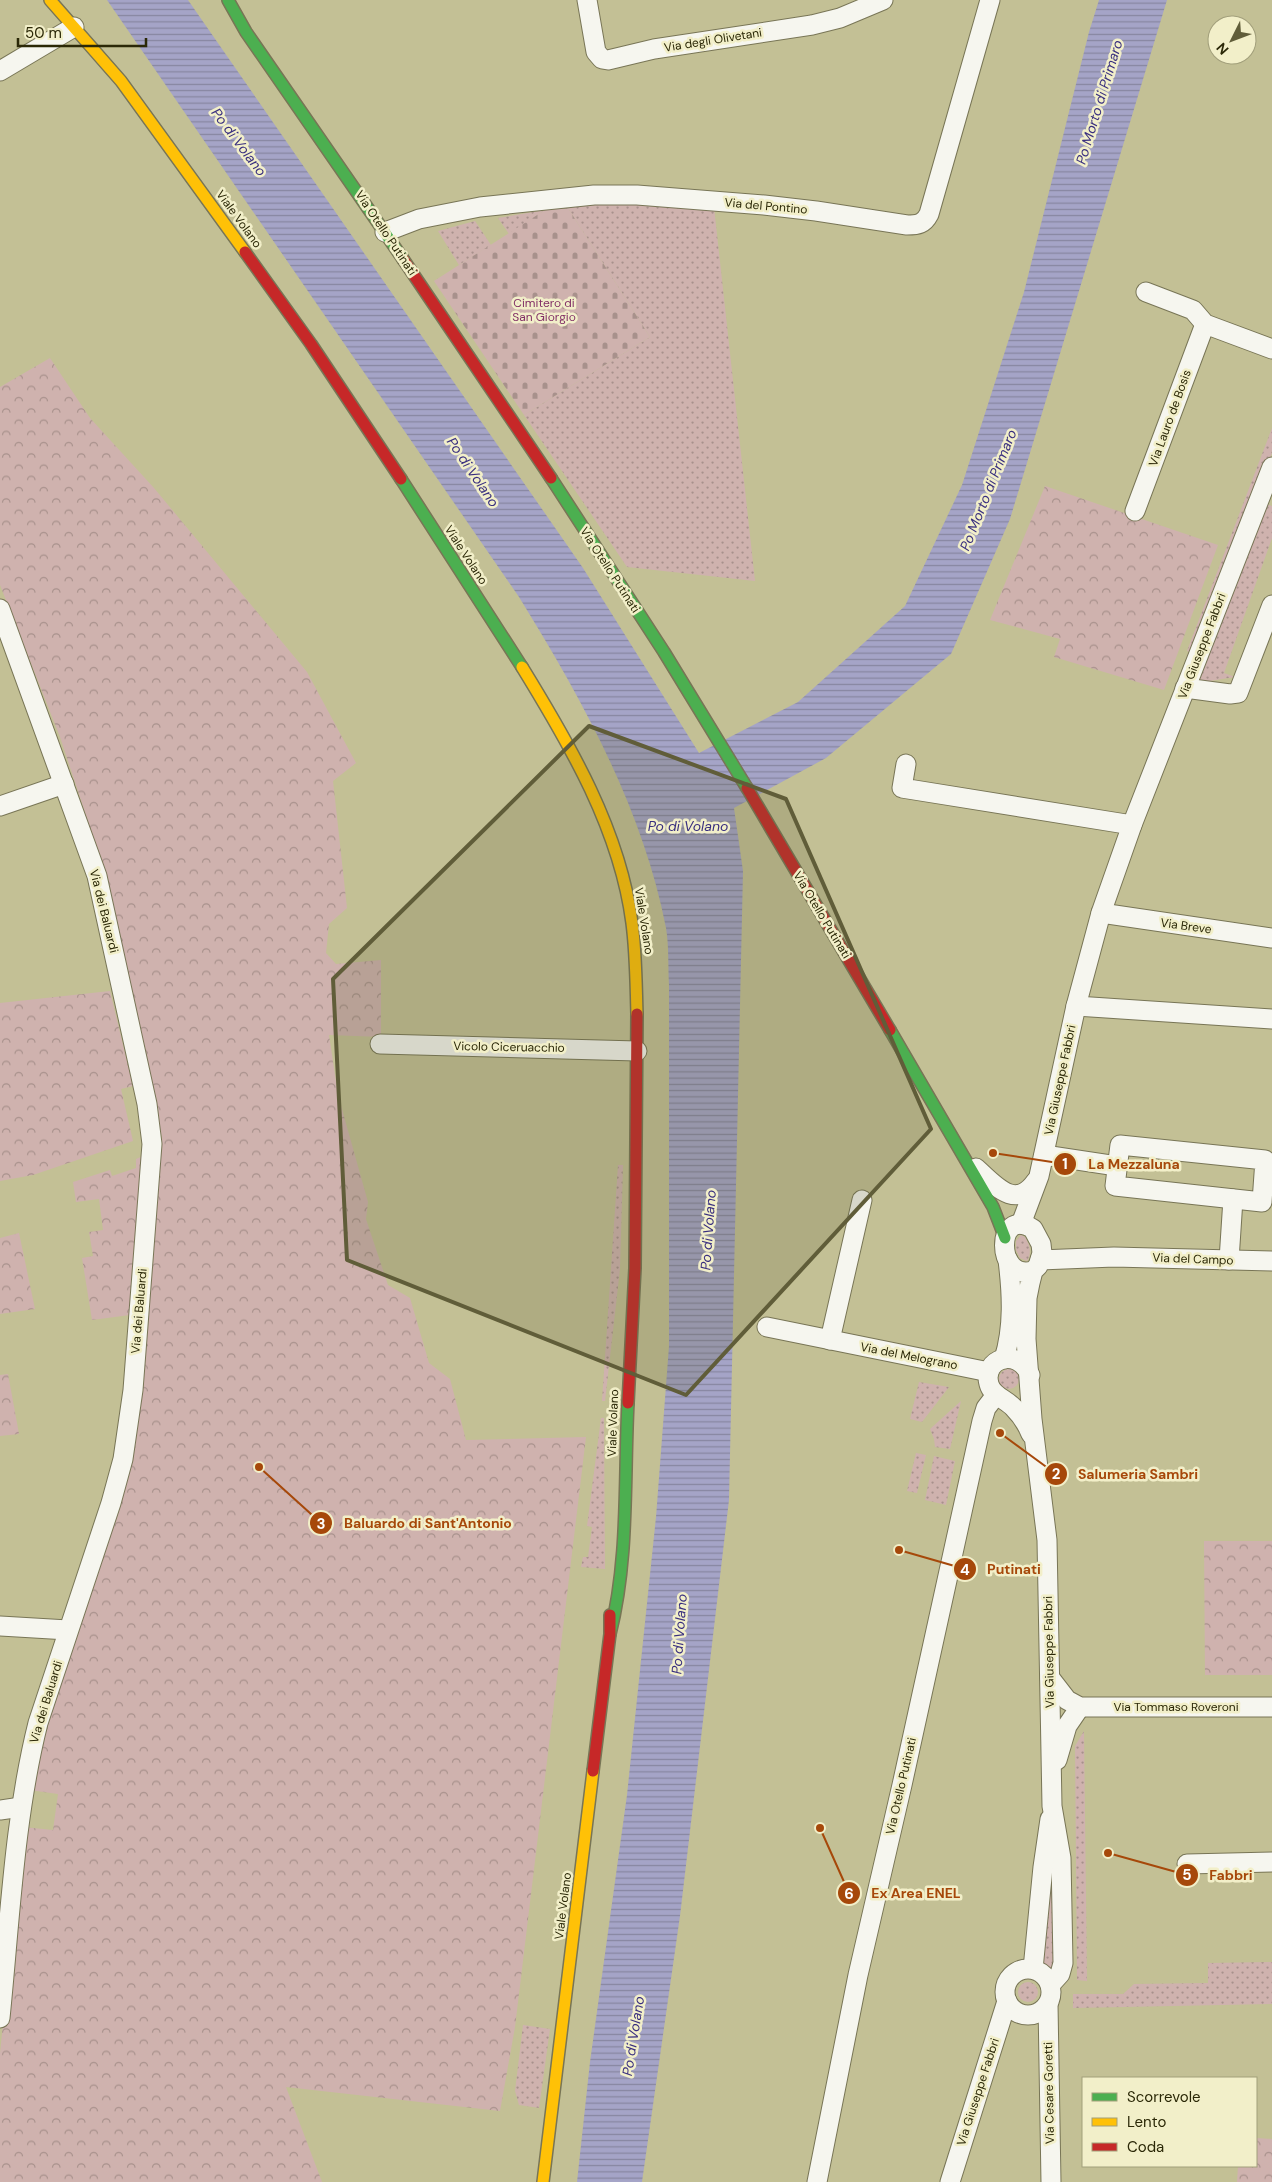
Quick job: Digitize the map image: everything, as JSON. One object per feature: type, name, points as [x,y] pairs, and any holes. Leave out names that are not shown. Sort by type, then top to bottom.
[{"type":"main road","name":"Viale Volano","points":[[50,0],[121,81],[311,344],[522,667],[571,751],[604,822],[616,853],[626,892],[636,959],[636,1268],[626,1416],[622,1567],[617,1606],[610,1634]]},
{"type":"main road","name":"Via Otello Putinati","points":[[228,0],[246,32],[385,232],[609,567],[715,736],[964,1157]]},
{"type":"main road","name":"Viale Volano","points":[[622,1307],[635,1211]]},
{"type":"main road","name":"Viale Volano","points":[[542,2182],[610,1634],[612,1548]]},
{"type":"street","name":"Via degli Olivetani","points":[[587,0],[596,52],[602,59],[608,60],[654,49],[812,25],[840,18],[883,0]]},
{"type":"street","name":"Via del Pontino","points":[[385,232],[419,220],[480,207],[594,195],[637,195],[764,205],[907,225],[920,224],[925,221],[928,214],[989,3]]},
{"type":"street","points":[[0,72],[74,27]]},
{"type":"street","points":[[1146,292],[1193,310],[1205,324],[1272,349]]},
{"type":"street","name":"Via Lauro de Bosis","points":[[1135,512],[1205,324]]},
{"type":"street","name":"Via Giuseppe Fabbri","points":[[1008,1260],[1005,1252],[1023,1231],[1039,1176],[1076,1006],[1101,913],[1132,825],[1185,688],[1268,491],[1272,467]]},
{"type":"street","points":[[1185,688],[1230,694],[1238,693],[1272,605]]},
{"type":"street","name":"Via dei Baluardi","points":[[0,609],[90,855],[104,906],[147,1104],[152,1144],[133,1390],[127,1440],[111,1503],[68,1630],[28,1760],[21,1807],[0,2018]]},
{"type":"street","points":[[906,764],[902,788],[1132,825]]},
{"type":"street","points":[[0,806],[64,784]]},
{"type":"street","name":"Via Breve","points":[[1101,913],[1272,938]]},
{"type":"street","points":[[1076,1006],[1272,1019]]},
{"type":"street","name":"Vicolo Ciceruacchio","points":[[380,1044],[637,1051]]},
{"type":"street","points":[[1120,1145],[1265,1160],[1262,1202],[1115,1186],[1118,1166],[1120,1145]]},
{"type":"street","points":[[1044,1155],[1118,1166]]},
{"type":"street","name":"Via Giuseppe Fabbri","points":[[964,1157],[1000,1189],[1012,1194],[1023,1194],[1030,1190],[1039,1176]]},
{"type":"street","name":"Via Otello Putinati","points":[[964,1157],[1023,1231]]},
{"type":"street","points":[[1228,1260],[1233,1199]]},
{"type":"street","points":[[830,1340],[862,1200]]},
{"type":"street","name":"Via Giuseppe Fabbri","points":[[1023,1231],[1042,1253],[1036,1266],[1027,1298],[1026,1320],[1034,1440],[1047,1540],[1052,1797],[1061,1858],[1064,1953],[1060,1974],[1050,1985],[1051,1998],[1048,2004]]},
{"type":"street","name":"Via del Campo","points":[[1023,1231],[1067,1250],[1114,1257],[1272,1262]]},
{"type":"street","name":"Via del Campo","points":[[1036,1266],[1114,1257]]},
{"type":"street","points":[[1008,1260],[1013,1267],[1021,1271],[1036,1266]]},
{"type":"street","points":[[1004,1359],[1011,1320],[1008,1260]]},
{"type":"street","name":"Via del Melograno","points":[[767,1327],[989,1372]]},
{"type":"street","points":[[1004,1359],[1019,1360],[1026,1367],[1029,1380],[1021,1396],[1012,1400],[999,1397],[989,1386],[989,1372],[995,1363],[1004,1359]]},
{"type":"street","name":"Via Giuseppe Fabbri","points":[[999,1397],[1012,1406],[1025,1420],[1034,1440]]},
{"type":"street","name":"Via Otello Putinati","points":[[817,2182],[858,1975],[986,1408],[999,1397]]},
{"type":"street","points":[[0,1626],[68,1630]]},
{"type":"street","points":[[1050,1678],[1067,1700],[1080,1707],[1067,1726],[1062,1740],[1052,1797]]},
{"type":"street","name":"Via Tommaso Roveroni","points":[[1080,1707],[1272,1707]]},
{"type":"street","name":"Via Giuseppe Fabbri","points":[[950,2182],[1007,2001],[1005,1987],[1008,1980],[1018,1971],[1033,1969],[1052,1797]]},
{"type":"street","points":[[0,1810],[21,1807]]},
{"type":"street","points":[[1187,1864],[1272,1862]]},
{"type":"street","points":[[1033,1969],[1044,1974],[1050,1985]]},
{"type":"street","points":[[1007,2001],[1011,2007],[1023,2014],[1037,2013],[1048,2004]]},
{"type":"street","name":"Via Cesare Goretti","points":[[1048,2004],[1051,2182]]},
{"type":"highlighted area","points":[[589,726],[786,799],[931,1129],[686,1395],[347,1260],[333,979]]},
{"type":"green space","points":[[584,202],[714,207],[755,581],[627,567],[524,415],[650,337],[568,208]]},
{"type":"green space","name":"Cimitero di San Giorgio","points":[[568,208],[650,337],[524,415],[434,281],[545,210]]},
{"type":"green space","points":[[545,210],[509,234],[498,218]]},
{"type":"green space","points":[[475,221],[491,245],[459,265],[438,231]]},
{"type":"green space","points":[[50,358],[90,418],[154,488],[307,672],[356,763],[333,781],[347,908],[329,924],[326,953],[336,964],[381,960],[381,1037],[329,1035],[338,1095],[368,1202],[366,1219],[388,1285],[410,1298],[429,1363],[450,1379],[466,1440],[586,1437],[515,2027],[500,2111],[286,2087],[322,2182],[0,2182],[0,2053],[23,1827],[53,1830],[58,1794],[29,1790],[138,1400],[162,1138],[105,873],[60,737],[0,585],[0,387]]},
{"type":"green space","points":[[1272,428],[1272,453],[1194,654],[1187,651]]},
{"type":"green space","points":[[1045,486],[1218,545],[1164,690],[1054,657],[1060,639],[990,620]]},
{"type":"green space","points":[[1266,504],[1272,506],[1272,538],[1224,673],[1235,677],[1197,683]]},
{"type":"green space","points":[[110,991],[133,1086],[121,1089],[133,1141],[33,1175],[0,1181],[0,1003]]},
{"type":"green space","points":[[143,1156],[130,1315],[92,1320],[82,1258],[93,1256],[89,1232],[103,1230],[99,1199],[76,1202],[73,1182],[110,1170],[112,1176],[136,1168],[136,1159]]},
{"type":"green space","points":[[618,1165],[623,1165],[620,1269],[605,1401],[602,1401]]},
{"type":"green space","points":[[19,1233],[35,1309],[0,1314],[0,1238]]},
{"type":"green space","points":[[1021,1235],[1025,1237],[1029,1246],[1030,1255],[1027,1261],[1020,1258],[1016,1250],[1016,1241]]},
{"type":"green space","points":[[1009,1369],[1016,1372],[1019,1379],[1016,1386],[1009,1389],[1002,1386],[999,1379],[1002,1372]]},
{"type":"green space","points":[[8,1374],[19,1434],[0,1436],[0,1375]]},
{"type":"green space","points":[[919,1382],[949,1387],[922,1422],[910,1419]]},
{"type":"green space","points":[[961,1401],[950,1449],[935,1447],[930,1429]]},
{"type":"green space","points":[[601,1418],[604,1418],[605,1569],[581,1567],[583,1557],[588,1557],[592,1527],[587,1526]]},
{"type":"green space","points":[[916,1453],[926,1455],[917,1493],[907,1491]]},
{"type":"green space","points":[[934,1456],[955,1461],[946,1505],[925,1500]]},
{"type":"green space","points":[[1204,1541],[1272,1541],[1272,1675],[1205,1675]]},
{"type":"green space","points":[[1084,1731],[1087,1981],[1077,1980],[1075,1746]]},
{"type":"green space","points":[[1054,1848],[1055,1970],[1038,1962]]},
{"type":"green space","points":[[1272,1962],[1272,2004],[1073,2008],[1073,1994],[1123,1994],[1134,1984],[1208,1983],[1208,1963]]},
{"type":"green space","points":[[1028,1982],[1035,1985],[1038,1992],[1035,1999],[1028,2002],[1021,1999],[1018,1992],[1021,1985]]},
{"type":"green space","points":[[523,2025],[550,2029],[539,2108],[519,2105],[515,2091]]},
{"type":"green space","points":[[1257,2138],[1272,2139],[1272,2182],[1237,2182],[1238,2167],[1257,2167]]},
{"type":"water","name":"Po di Volano","points":[[107,0],[188,0],[583,568],[699,753],[798,702],[905,606],[962,485],[1024,292],[1089,32],[1099,0],[1167,0],[1010,519],[951,654],[826,758],[734,808],[743,871],[729,1500],[680,1916],[642,2182],[577,2182],[590,2062],[627,1795],[656,1517],[669,1346],[668,942],[656,884],[642,840],[608,756],[565,675],[519,597]]},
{"type":"traffic: fast","points":[[228,0],[246,32],[403,259]]},
{"type":"traffic: fast","points":[[551,478],[664,652],[747,788]]},
{"type":"traffic: fast","points":[[401,479],[522,667]]},
{"type":"traffic: fast","points":[[890,1030],[993,1207],[1005,1238]]},
{"type":"traffic: fast","points":[[610,1634],[616,1606],[623,1548],[628,1403]]},
{"type":"traffic: slow","points":[[50,0],[121,81],[245,252]]},
{"type":"traffic: slow","points":[[522,667],[575,758],[605,822],[616,855],[626,888],[632,923],[637,1014]]},
{"type":"traffic: slow","points":[[543,2182],[593,1771]]},
{"type":"traffic: jam","points":[[245,252],[311,344],[401,479]]},
{"type":"traffic: jam","points":[[403,259],[551,478]]},
{"type":"traffic: jam","points":[[747,788],[890,1030]]},
{"type":"traffic: jam","points":[[628,1403],[635,1268],[637,1014]]},
{"type":"traffic: jam","points":[[593,1771],[610,1634],[610,1615]]},
{"type":"place","name":"La Mezzaluna","points":[[993,1153]]},
{"type":"place","name":"Salumeria Sambri","points":[[1000,1433]]},
{"type":"place","name":"Baluardo di Sant'Antonio","points":[[259,1467]]},
{"type":"place","name":"Putinati","points":[[899,1550]]},
{"type":"place","name":"Ex Area ENEL","points":[[820,1828]]},
{"type":"place","name":"Fabbri","points":[[1108,1853]]},
{"type":"water label","name":"Po Morto di Primaro","points":[[1099,102]]},
{"type":"water label","name":"Po Morto di Primaro","points":[[988,490]]}]
